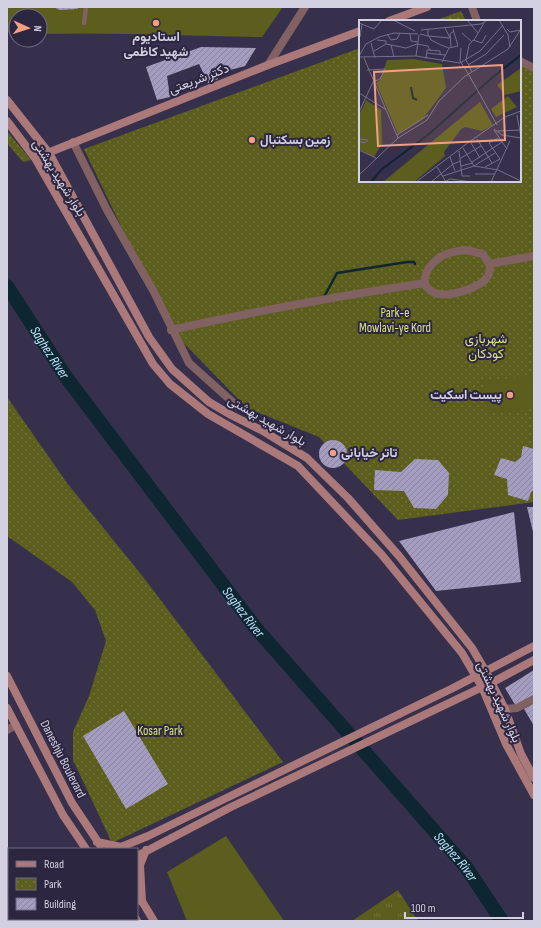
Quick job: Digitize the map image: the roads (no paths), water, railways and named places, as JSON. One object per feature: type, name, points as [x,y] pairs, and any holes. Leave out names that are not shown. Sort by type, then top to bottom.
[{"type":"main road","points":[[392,20],[427,7]]},
{"type":"main road","name":"دکتر شریعتی","points":[[35,158],[268,65],[359,32]]},
{"type":"main road","name":"بلوار شهید بهشتی","points":[[7,100],[49,153],[149,337],[172,369],[210,402],[231,415],[263,431],[307,458],[348,498],[399,556],[472,648],[493,682],[505,709],[514,738],[534,778]]},
{"type":"main road","name":"بلوار شهید بهشتی","points":[[7,121],[35,158],[153,364],[170,384],[208,414],[298,466],[382,555],[462,653],[482,687],[506,744],[534,795]]},
{"type":"main road","points":[[97,842],[121,847],[148,836],[451,689],[485,670],[534,646]]},
{"type":"main road","points":[[138,855],[231,807],[493,682],[534,660]]},
{"type":"main road","name":"Daneshju Boulevard","points":[[7,676],[72,804],[102,848]]},
{"type":"main road","name":"Daneshju Boulevard","points":[[7,708],[63,815],[83,848]]},
{"type":"main road","points":[[142,902],[140,865],[146,850]]},
{"type":"main road","points":[[138,896],[154,921]]},
{"type":"street","points":[[268,65],[305,7]]},
{"type":"street","points":[[472,7],[477,20]]},
{"type":"street","points":[[521,62],[534,68]]},
{"type":"street","points":[[73,142],[107,210],[154,292],[171,330],[189,362],[237,406]]},
{"type":"street","points":[[472,250],[478,252],[487,257],[490,264],[488,276],[480,284],[464,291],[449,294],[435,293],[424,283],[428,266],[442,256],[454,251],[472,250]]},
{"type":"street","points":[[490,264],[534,256]]},
{"type":"street","points":[[171,330],[258,313],[295,303],[424,283]]},
{"type":"street","points":[[505,709],[517,708],[534,699]]},
{"type":"street","points":[[7,730],[16,725]]},
{"type":"lane","points":[[84,23],[86,7]]},
{"type":"waterway","points":[[324,297],[337,273],[407,262],[414,262],[415,264]]},
{"type":"waterway","name":"Saghez River","points":[[7,286],[66,377],[255,627],[466,867],[502,921]]},
{"type":"place","name":"استادیوم شهید کاظمی","points":[[156,23]]},
{"type":"place","name":"زمین بسکتبال","points":[[252,140]]},
{"type":"place","name":"پیست اسکیت","points":[[510,395]]},
{"type":"place","name":"تاتر خیابانی","points":[[333,453]]},
{"type":"park label","name":"Park-e Mowlavi-ye Kord","points":[[395,320]]},
{"type":"park label","name":"شهربازی کودکان","points":[[486,346]]},
{"type":"park label","name":"Kosar Park","points":[[160,731]]}]
